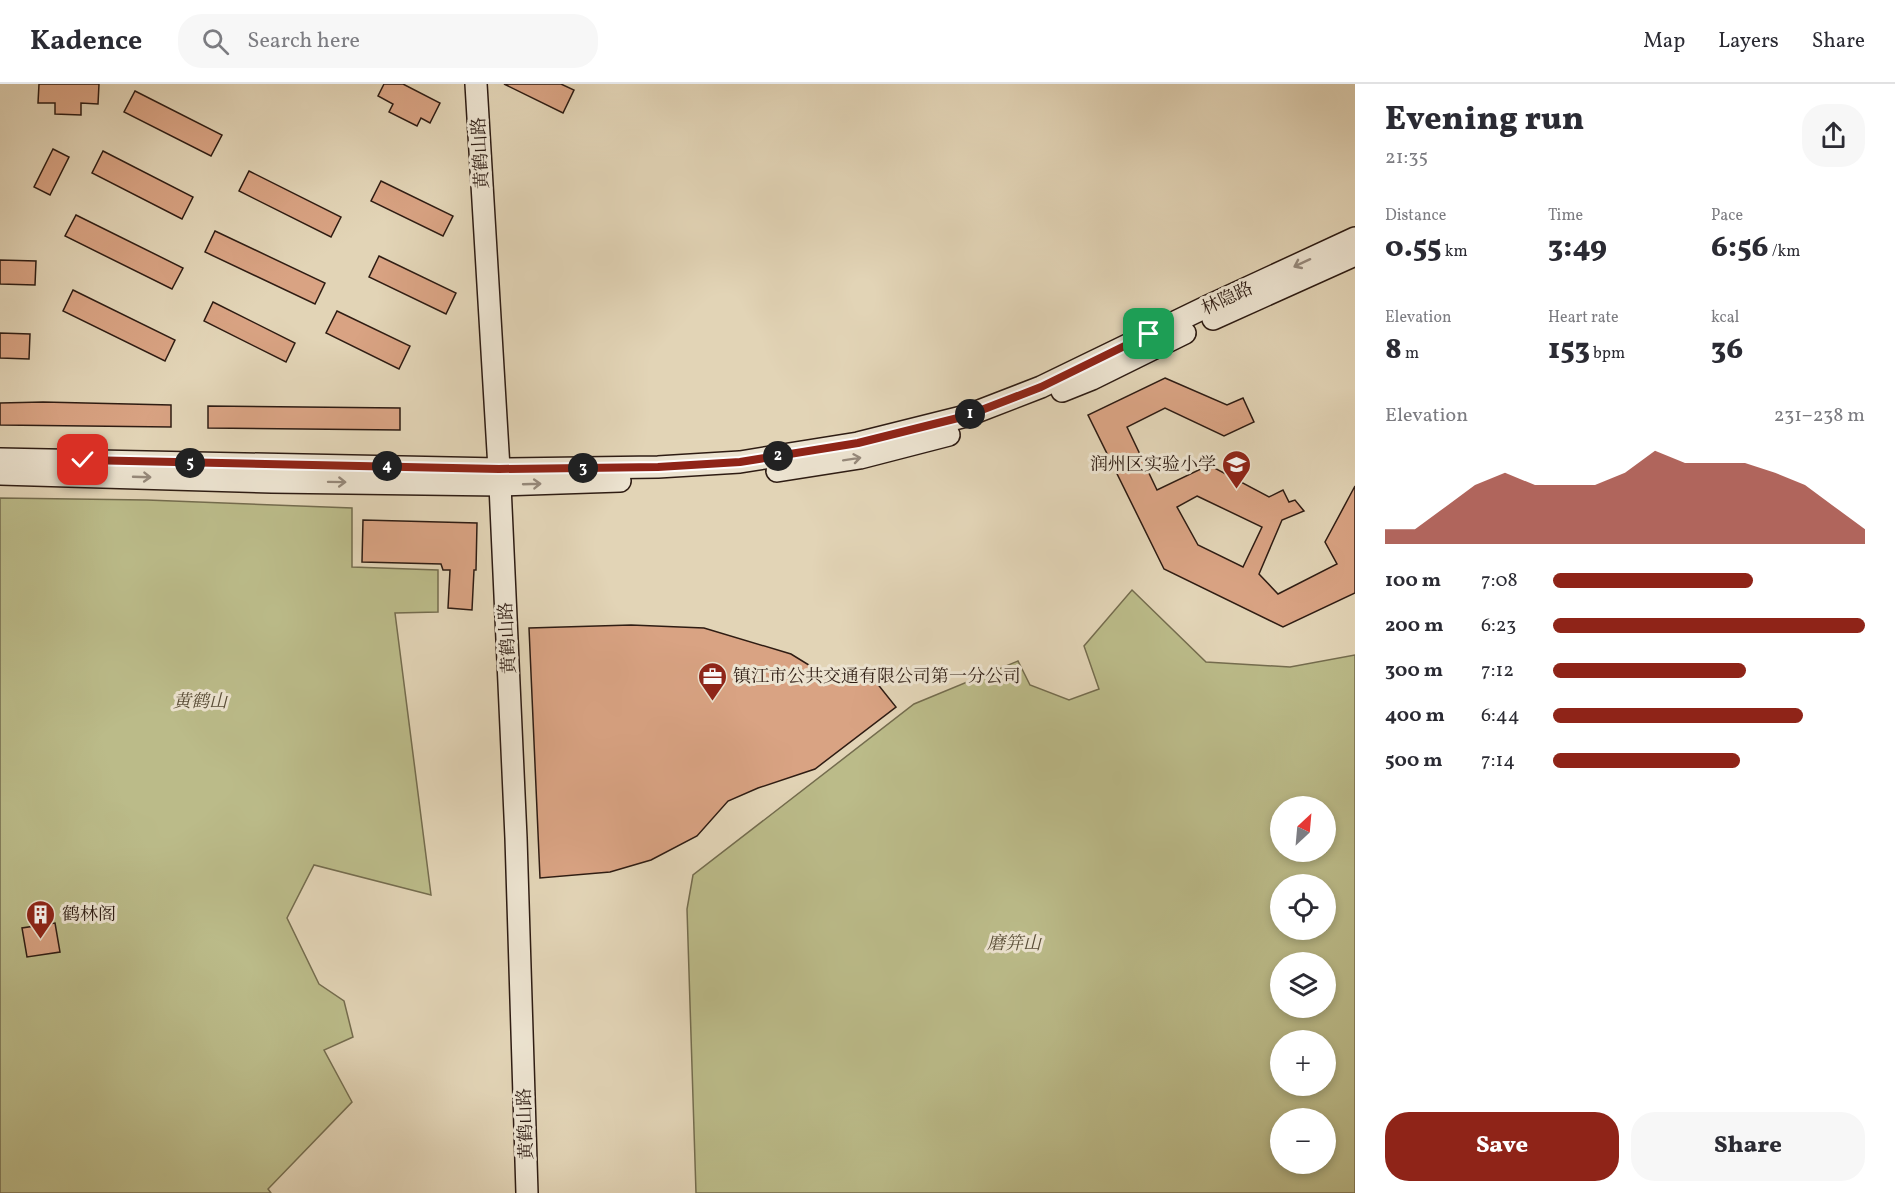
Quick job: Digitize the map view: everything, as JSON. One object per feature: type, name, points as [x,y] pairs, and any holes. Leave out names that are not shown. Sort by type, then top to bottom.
[{"type":"street","name":"黄鹤山路","points":[[476,84],[500,477],[516,850],[527,1193]]},
{"type":"street","name":"林隐路","points":[[0,474],[272,482],[500,477],[740,462],[858,443],[966,416],[1041,387],[1355,238]]},
{"type":"street","name":"林隐路","points":[[0,459],[500,477],[662,480],[744,476],[860,458],[970,429],[1092,379],[1210,321],[1355,255]]},
{"type":"green space","name":"黄鹤山","points":[[0,498],[147,500],[352,508],[352,567],[438,570],[438,612],[395,613],[431,895],[314,865],[287,918],[319,984],[344,1001],[353,1037],[324,1050],[352,1102],[268,1189],[271,1193],[0,1193]]},
{"type":"green space","name":"磨笄山","points":[[1132,590],[1206,662],[1290,667],[1355,655],[1355,1193],[696,1193],[687,909],[693,875],[914,704],[1018,661],[1030,685],[1069,700],[1099,689],[1084,646]]},
{"type":"building","points":[[39,84],[99,84],[98,104],[81,103],[81,115],[55,114],[55,103],[38,103]]},
{"type":"building","points":[[384,84],[403,84],[440,103],[430,123],[421,118],[417,126],[389,112],[393,104],[378,96]]},
{"type":"building","points":[[504,84],[561,84],[574,90],[563,113]]},
{"type":"building","points":[[135,91],[222,135],[211,156],[124,112]]},
{"type":"building","points":[[53,149],[69,157],[50,195],[34,187]]},
{"type":"building","points":[[103,151],[193,197],[182,219],[92,173]]},
{"type":"building","points":[[249,171],[341,217],[331,237],[239,191]]},
{"type":"building","points":[[381,181],[453,216],[443,236],[371,201]]},
{"type":"building","points":[[76,215],[183,268],[172,289],[65,236]]},
{"type":"building","points":[[215,231],[325,283],[315,304],[205,252]]},
{"type":"building","points":[[379,256],[456,293],[446,314],[369,277]]},
{"type":"building","points":[[0,260],[36,261],[35,285],[0,284]]},
{"type":"building","points":[[73,290],[175,340],[165,361],[63,311]]},
{"type":"building","points":[[213,302],[295,343],[286,362],[204,321]]},
{"type":"building","points":[[337,311],[410,346],[399,369],[326,333]]},
{"type":"building","points":[[0,333],[30,334],[29,359],[0,358]]},
{"type":"building","points":[[1165,378],[1227,405],[1243,398],[1254,422],[1224,436],[1165,408],[1127,427],[1157,490],[1209,465],[1269,497],[1283,490],[1289,502],[1295,500],[1304,511],[1282,520],[1259,574],[1278,594],[1337,564],[1325,542],[1355,486],[1355,593],[1283,627],[1164,569],[1088,415]],"holes":[[[1197,496],[1262,527],[1243,567],[1198,545],[1177,507]]]},
{"type":"building","points":[[0,403],[171,405],[171,427],[0,425]]},
{"type":"building","points":[[208,406],[400,408],[400,430],[208,428]]},
{"type":"building","points":[[363,520],[477,523],[472,610],[448,608],[450,570],[443,570],[441,564],[362,562]]},
{"type":"building","points":[[631,625],[704,628],[791,654],[825,675],[872,677],[896,707],[815,769],[758,788],[728,801],[697,836],[651,860],[610,872],[540,878],[529,628]]},
{"type":"building","name":"鹤林阁","points":[[55,923],[60,952],[27,957],[22,928]]},
{"type":"place","name":"润州区实验小学","points":[[1237,490]]},
{"type":"place","name":"镇江市公共交通有限公司第一分公司","points":[[712,702]]},
{"type":"place","name":"鹤林阁","points":[[41,940]]},
{"type":"route","points":[[83,460],[499,469],[658,467],[740,462],[858,443],[966,416],[1041,387],[1149,334]]}]
